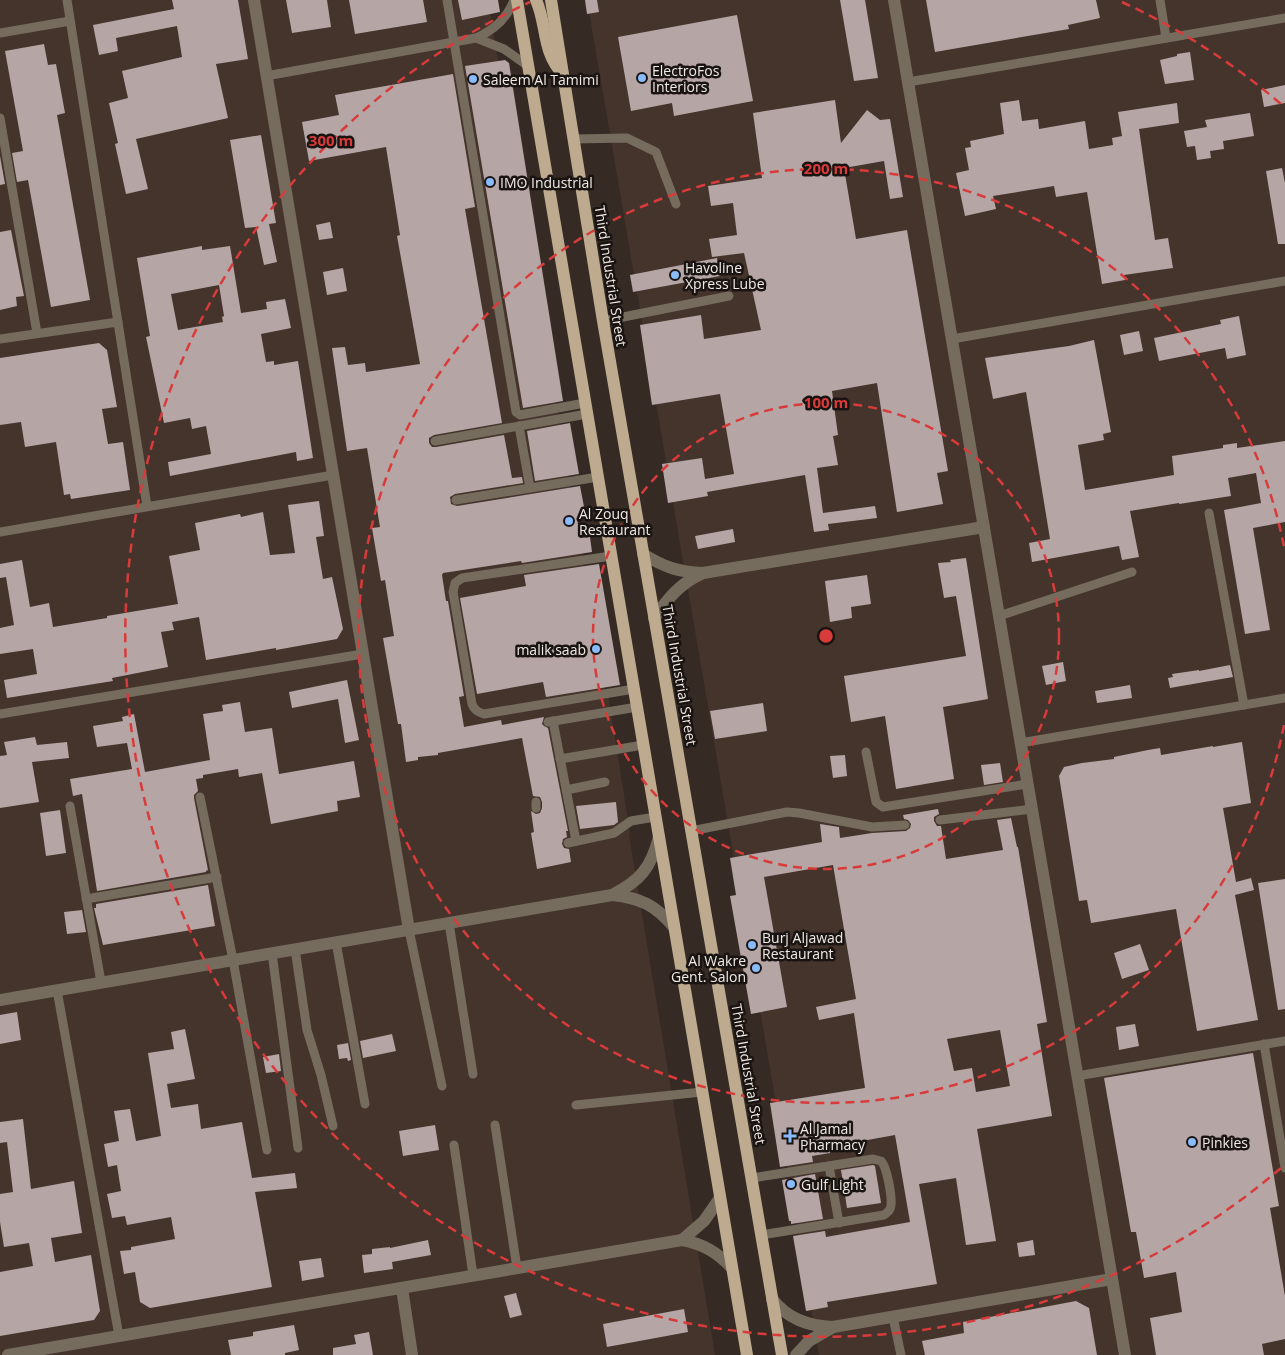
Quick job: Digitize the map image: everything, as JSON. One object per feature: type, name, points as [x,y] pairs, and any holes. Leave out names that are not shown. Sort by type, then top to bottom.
[{"type":"main road","points":[[516,0],[747,1355]]},
{"type":"main road","points":[[536,0],[548,52],[554,64],[563,74]]},
{"type":"main road","name":"Third Industrial Street","points":[[551,0],[603,321],[782,1355]]},
{"type":"street","points":[[254,0],[409,930]]},
{"type":"street","points":[[894,0],[1125,1355]]},
{"type":"street","points":[[643,554],[672,569],[688,573],[703,573],[984,527]]},
{"type":"street","points":[[654,618],[680,586],[691,578],[703,573]]},
{"type":"street","points":[[612,895],[630,886],[644,873],[654,856],[659,837]]},
{"type":"street","points":[[0,1000],[612,895],[630,897],[647,903],[662,914],[674,927]]},
{"type":"street","points":[[682,1240],[704,1221],[720,1198]]},
{"type":"street","points":[[8,1355],[682,1240],[710,1249],[722,1257],[732,1268]]},
{"type":"street","points":[[772,1299],[781,1309],[799,1320],[819,1326],[833,1327],[1112,1279]]},
{"type":"street","points":[[402,1288],[412,1355]]},
{"type":"street","points":[[796,1355],[809,1341],[833,1327]]},
{"type":"lane","points":[[67,0],[148,506]]},
{"type":"lane","points":[[447,0],[516,412],[520,415],[586,408]]},
{"type":"lane","points":[[266,76],[476,38],[490,32],[502,22],[516,0]]},
{"type":"lane","points":[[1160,0],[1166,38]]},
{"type":"lane","points":[[908,82],[1285,18]]},
{"type":"lane","points":[[0,33],[70,21]]},
{"type":"lane","points":[[476,38],[504,49],[528,66]]},
{"type":"lane","points":[[0,118],[37,334]]},
{"type":"lane","points":[[574,139],[627,138],[656,152],[676,204]]},
{"type":"lane","points":[[952,339],[1285,281]]},
{"type":"lane","points":[[603,321],[729,296]]},
{"type":"lane","points":[[0,339],[118,322]]},
{"type":"lane","points":[[436,441],[519,426],[586,408]]},
{"type":"lane","points":[[519,426],[530,488]]},
{"type":"lane","points":[[0,532],[333,475]]},
{"type":"lane","points":[[456,500],[598,477]]},
{"type":"lane","points":[[1209,513],[1244,705]]},
{"type":"lane","points":[[611,556],[462,578],[455,583],[453,592],[472,704],[474,708],[484,714],[634,689]]},
{"type":"lane","points":[[999,616],[1132,572]]},
{"type":"lane","points":[[0,714],[363,654]]},
{"type":"lane","points":[[1020,743],[1285,698]]},
{"type":"lane","points":[[637,707],[550,721],[566,790],[572,842],[614,834],[624,824],[631,821],[656,817]]},
{"type":"lane","points":[[560,759],[643,745]]},
{"type":"lane","points":[[866,752],[876,802],[883,807],[1028,784]]},
{"type":"lane","points":[[566,790],[605,782]]},
{"type":"lane","points":[[200,797],[233,960],[267,1150]]},
{"type":"lane","points":[[70,806],[101,982]]},
{"type":"lane","points":[[940,820],[1032,809]]},
{"type":"lane","points":[[691,831],[786,812],[799,812],[862,826],[882,827],[905,824]]},
{"type":"lane","points":[[86,899],[216,877]]},
{"type":"lane","points":[[450,923],[473,1074]]},
{"type":"lane","points":[[409,930],[442,1086]]},
{"type":"lane","points":[[336,942],[365,1104]]},
{"type":"lane","points":[[295,949],[308,1030],[333,1126]]},
{"type":"lane","points":[[272,953],[298,1148]]},
{"type":"lane","points":[[57,990],[120,1336]]},
{"type":"lane","points":[[1077,1076],[1285,1041]]},
{"type":"lane","points":[[1264,1044],[1285,1168]]},
{"type":"lane","points":[[576,1105],[702,1092]]},
{"type":"lane","points":[[495,1126],[517,1268]]},
{"type":"lane","points":[[454,1145],[473,1276]]},
{"type":"lane","points":[[752,1178],[873,1159],[882,1161],[886,1168],[891,1205],[888,1212],[880,1216],[761,1235]]},
{"type":"lane","points":[[829,1166],[839,1223]]},
{"type":"lane","points":[[893,1317],[901,1355]]},
{"type":"shaded area","points":[[0,0],[488,0],[605,694],[608,694],[629,835],[715,1355],[0,1355]]},
{"type":"shaded area","points":[[587,0],[1285,0],[1285,1355],[819,1355]]},
{"type":"building","points":[[172,0],[238,0],[248,59],[216,64],[228,118],[136,139],[148,189],[126,194],[115,144],[118,143],[109,103],[128,98],[122,71],[182,57],[177,26],[116,38],[118,51],[99,55],[93,25],[174,9]]},
{"type":"building","points":[[286,0],[327,0],[331,27],[292,33]]},
{"type":"building","points":[[349,0],[423,0],[427,22],[355,34]]},
{"type":"building","points":[[458,0],[498,0],[500,12],[462,20]]},
{"type":"building","points":[[585,0],[597,0],[599,12],[587,14]]},
{"type":"building","points":[[840,0],[865,0],[878,78],[854,81]]},
{"type":"building","points":[[926,0],[1096,0],[1100,18],[1068,25],[1069,29],[935,52]]},
{"type":"building","points":[[737,15],[753,101],[674,116],[672,103],[631,111],[618,37]]},
{"type":"building","points":[[44,44],[48,65],[56,64],[65,113],[57,115],[90,300],[51,307],[28,180],[17,182],[12,153],[23,151],[5,51]]},
{"type":"building","points":[[1190,52],[1194,80],[1165,84],[1160,60]]},
{"type":"building","points":[[505,60],[509,63],[563,401],[523,408],[465,66]]},
{"type":"building","points":[[453,74],[475,207],[465,209],[502,423],[434,435],[429,438],[429,443],[432,447],[436,447],[504,435],[512,478],[522,477],[523,483],[455,494],[450,497],[451,504],[457,506],[580,486],[586,517],[577,518],[580,538],[590,537],[592,552],[522,563],[521,561],[443,573],[442,575],[464,696],[459,697],[464,727],[501,720],[502,725],[544,717],[542,724],[548,728],[568,831],[566,831],[567,837],[563,839],[562,844],[564,848],[569,849],[571,862],[537,869],[531,833],[534,832],[531,811],[536,814],[540,813],[542,802],[540,797],[533,796],[522,738],[438,753],[438,755],[418,757],[418,760],[406,762],[401,724],[398,724],[383,638],[394,636],[385,580],[381,581],[372,528],[380,527],[367,448],[347,451],[332,348],[345,347],[348,365],[365,363],[366,372],[420,364],[397,236],[400,235],[386,147],[309,161],[302,122],[339,115],[335,95]]},
{"type":"building","points":[[1285,85],[1285,103],[1264,107],[1261,90]]},
{"type":"building","points":[[835,100],[841,143],[867,110],[880,120],[890,119],[903,197],[890,199],[884,161],[844,168],[856,239],[907,230],[948,471],[937,473],[943,504],[897,512],[877,383],[832,391],[838,435],[833,436],[838,465],[817,468],[823,513],[875,506],[877,518],[828,524],[829,530],[814,532],[805,475],[707,492],[708,496],[668,503],[662,464],[702,458],[705,479],[734,474],[720,394],[652,405],[640,325],[701,315],[704,339],[761,330],[744,253],[712,257],[709,239],[737,235],[733,203],[711,206],[708,186],[762,178],[753,113]]},
{"type":"building","points":[[1019,100],[1022,121],[1038,119],[1039,129],[1085,121],[1089,149],[1113,145],[1112,138],[1122,136],[1118,112],[1177,103],[1179,123],[1139,129],[1155,240],[1168,238],[1173,268],[1124,275],[1125,280],[1102,284],[1087,192],[1056,197],[1054,186],[993,196],[996,209],[965,216],[956,173],[969,170],[965,148],[971,147],[970,141],[1004,134],[1000,103]]},
{"type":"building","points":[[1250,113],[1254,136],[1223,141],[1224,149],[1210,151],[1211,158],[1197,160],[1195,146],[1187,147],[1184,131],[1207,127],[1205,120]]},
{"type":"building","points":[[261,135],[276,223],[269,224],[277,262],[264,265],[256,227],[245,228],[230,140]]},
{"type":"building","points":[[0,156],[5,184],[0,185]]},
{"type":"building","points":[[1282,168],[1285,183],[1285,244],[1278,244],[1266,171]]},
{"type":"building","points":[[330,222],[333,238],[319,240],[316,225]]},
{"type":"building","points":[[11,230],[24,296],[16,297],[17,306],[0,310],[0,232]]},
{"type":"building","points":[[202,246],[202,250],[230,246],[241,313],[267,309],[266,302],[285,299],[291,328],[261,334],[266,362],[274,361],[274,365],[298,361],[313,458],[297,461],[296,452],[170,476],[168,462],[211,454],[206,426],[192,429],[190,418],[164,423],[146,337],[150,336],[137,258]],"holes":[[[219,285],[224,316],[222,317],[223,322],[178,330],[171,294]]]},
{"type":"building","name":"Havoline Xpress Lube","points":[[717,258],[720,276],[633,292],[630,275]]},
{"type":"building","points":[[343,268],[347,291],[327,295],[323,272]]},
{"type":"building","points":[[1239,316],[1246,355],[1227,359],[1225,348],[1159,361],[1154,338],[1221,324],[1220,320]]},
{"type":"building","points":[[1139,331],[1143,351],[1124,355],[1120,335]]},
{"type":"building","points":[[1094,340],[1111,432],[1103,434],[1104,440],[1078,445],[1085,490],[1174,475],[1172,456],[1223,448],[1223,445],[1237,443],[1237,448],[1285,441],[1285,522],[1253,528],[1270,630],[1245,634],[1224,510],[1261,503],[1256,473],[1228,478],[1231,496],[1130,511],[1139,557],[1122,560],[1119,546],[1032,562],[1029,543],[1050,539],[1026,392],[993,399],[985,358],[1069,346]]},
{"type":"building","points":[[99,343],[107,350],[117,407],[102,409],[108,444],[123,442],[130,490],[71,499],[70,494],[64,495],[56,442],[25,447],[21,422],[0,425],[0,358]]},
{"type":"building","points":[[570,423],[579,474],[535,481],[527,431]]},
{"type":"building","points":[[319,501],[324,536],[316,537],[323,579],[332,577],[343,629],[337,639],[206,660],[199,617],[172,622],[174,630],[161,632],[168,667],[112,678],[113,681],[7,698],[4,680],[37,674],[33,649],[0,654],[0,628],[14,625],[6,577],[0,578],[0,564],[22,560],[30,607],[49,603],[53,627],[178,604],[169,556],[200,550],[195,523],[240,514],[241,517],[263,512],[270,555],[295,553],[288,505]]},
{"type":"building","points":[[733,529],[735,542],[698,549],[695,536]]},
{"type":"building","points":[[966,558],[988,699],[943,707],[954,779],[896,789],[885,716],[851,722],[844,676],[966,656],[956,596],[944,598],[938,563]]},
{"type":"building","points":[[599,564],[620,685],[546,697],[543,682],[477,694],[460,598],[526,586],[524,575]]},
{"type":"building","points":[[867,575],[871,604],[851,607],[852,618],[830,622],[825,581]]},
{"type":"building","points":[[1063,662],[1066,681],[1046,685],[1042,666]]},
{"type":"building","points":[[1230,665],[1233,677],[1170,688],[1168,678],[1173,677],[1172,674]]},
{"type":"building","points":[[347,680],[359,740],[345,743],[338,699],[292,708],[289,692]]},
{"type":"building","points":[[1130,685],[1132,698],[1097,703],[1095,691]]},
{"type":"building","points":[[240,702],[245,732],[272,728],[279,774],[354,761],[360,797],[337,801],[338,811],[271,824],[262,773],[239,777],[238,769],[203,775],[203,778],[196,779],[198,791],[194,798],[208,870],[206,872],[97,891],[82,794],[73,796],[70,779],[132,769],[127,743],[97,747],[93,726],[123,721],[122,717],[134,714],[145,772],[210,760],[203,714],[223,711],[222,705]]},
{"type":"building","points":[[763,703],[767,731],[715,739],[710,711]]},
{"type":"building","points":[[35,737],[37,745],[67,742],[69,758],[32,762],[39,802],[0,808],[0,756],[7,755],[4,742]]},
{"type":"building","points":[[1242,742],[1251,803],[1223,808],[1236,882],[1251,878],[1254,890],[1235,895],[1258,1020],[1197,1031],[1176,909],[1091,923],[1087,900],[1079,901],[1059,776],[1064,767],[1114,759],[1114,757],[1148,750],[1160,748],[1161,755]]},
{"type":"building","points":[[845,755],[847,776],[833,778],[830,756]]},
{"type":"building","points":[[1000,763],[1003,782],[984,785],[981,765]]},
{"type":"building","points":[[616,802],[618,822],[614,825],[580,829],[576,806]]},
{"type":"building","points":[[938,809],[939,814],[934,817],[934,821],[937,826],[941,826],[946,859],[1003,850],[997,820],[1011,818],[1018,847],[1047,1022],[1037,1024],[1052,1116],[977,1129],[996,1241],[966,1245],[956,1178],[919,1184],[937,1284],[827,1302],[828,1307],[806,1311],[793,1236],[825,1231],[826,1237],[910,1222],[895,1135],[829,1147],[830,1153],[812,1156],[813,1162],[780,1167],[770,1103],[865,1088],[854,1013],[819,1020],[816,1007],[856,999],[833,865],[764,877],[787,1007],[751,1014],[730,896],[736,895],[730,858],[822,842],[820,824],[839,827],[840,838],[872,833],[906,831],[910,828],[911,824],[908,820],[904,819],[903,815]],"holes":[[[1000,1030],[1010,1086],[976,1092],[972,1068],[954,1071],[947,1039]]]},
{"type":"building","points":[[60,810],[66,853],[46,856],[40,813]]},
{"type":"building","points":[[1285,879],[1285,1009],[1278,1010],[1258,883]]},
{"type":"building","points":[[208,885],[215,926],[103,945],[94,908],[96,908],[96,904]]},
{"type":"building","points":[[82,910],[86,932],[67,934],[64,912]]},
{"type":"building","points":[[1140,944],[1149,970],[1122,979],[1114,953]]},
{"type":"building","points":[[17,1012],[21,1040],[0,1044],[0,1015]]},
{"type":"building","points":[[1135,1024],[1139,1046],[1119,1050],[1116,1027]]},
{"type":"building","points":[[185,1029],[195,1079],[167,1084],[171,1108],[198,1104],[201,1129],[242,1122],[252,1178],[295,1173],[297,1188],[255,1192],[272,1287],[150,1308],[140,1302],[135,1272],[124,1274],[120,1251],[131,1250],[131,1247],[175,1239],[171,1217],[127,1225],[125,1216],[112,1218],[107,1194],[121,1191],[117,1165],[108,1167],[104,1144],[119,1141],[114,1111],[130,1109],[136,1141],[161,1136],[148,1053],[174,1049],[171,1032]]},
{"type":"building","points":[[392,1034],[396,1051],[363,1058],[360,1041]]},
{"type":"building","points":[[348,1043],[351,1060],[348,1061],[347,1058],[339,1059],[337,1045]]},
{"type":"building","points":[[1253,1053],[1279,1206],[1270,1208],[1285,1296],[1285,1339],[1262,1344],[1264,1355],[1156,1355],[1150,1318],[1182,1312],[1176,1272],[1144,1278],[1136,1232],[1131,1232],[1104,1078]]},
{"type":"building","points":[[279,1054],[281,1071],[266,1073],[263,1057]]},
{"type":"building","points":[[23,1119],[31,1189],[74,1181],[82,1233],[51,1238],[55,1262],[91,1255],[100,1311],[94,1320],[0,1336],[0,1272],[33,1266],[29,1243],[4,1247],[0,1222],[0,1194],[13,1192],[7,1142],[0,1143],[0,1122]]},
{"type":"building","points":[[435,1125],[439,1150],[403,1156],[399,1131]]},
{"type":"building","points":[[875,1166],[881,1203],[847,1208],[841,1170]]},
{"type":"building","points":[[815,1174],[823,1219],[791,1224],[782,1180]]},
{"type":"building","points":[[428,1240],[431,1255],[392,1262],[393,1269],[364,1273],[362,1255],[372,1254],[372,1249],[390,1248]]},
{"type":"building","points":[[1033,1240],[1035,1255],[1019,1257],[1017,1243]]},
{"type":"building","points":[[321,1258],[324,1277],[302,1281],[299,1261]]},
{"type":"building","points":[[516,1293],[522,1315],[510,1318],[504,1296]]},
{"type":"building","points":[[1076,1301],[1089,1308],[1097,1355],[925,1355],[922,1341],[964,1333],[963,1322]]},
{"type":"building","points":[[684,1309],[688,1332],[607,1347],[603,1324]]},
{"type":"building","points":[[294,1325],[299,1350],[285,1353],[285,1355],[231,1355],[228,1340],[253,1336],[253,1332]]},
{"type":"building","points":[[369,1332],[373,1355],[333,1355],[333,1348],[356,1344],[354,1335]]},
{"type":"place","name":"ElectroFos Interiors","points":[[642,78]]},
{"type":"place","name":"Saleem Al Tamimi","points":[[473,79]]},
{"type":"place","name":"IMO Industrial","points":[[490,182]]},
{"type":"place","name":"Havoline Xpress Lube","points":[[675,275]]},
{"type":"place","name":"Al Zouq Restaurant","points":[[569,521]]},
{"type":"place","name":"malik saab","points":[[596,649]]},
{"type":"place","name":"Burj Aljawad Restaurant","points":[[752,945]]},
{"type":"place","name":"Al Wakre Gent. Salon","points":[[756,968]]},
{"type":"place","name":"Al Jamal Pharmacy","points":[[790,1136]]},
{"type":"place","name":"Pinkies","points":[[1192,1142]]},
{"type":"place","name":"Gulf Light","points":[[791,1184]]}]
